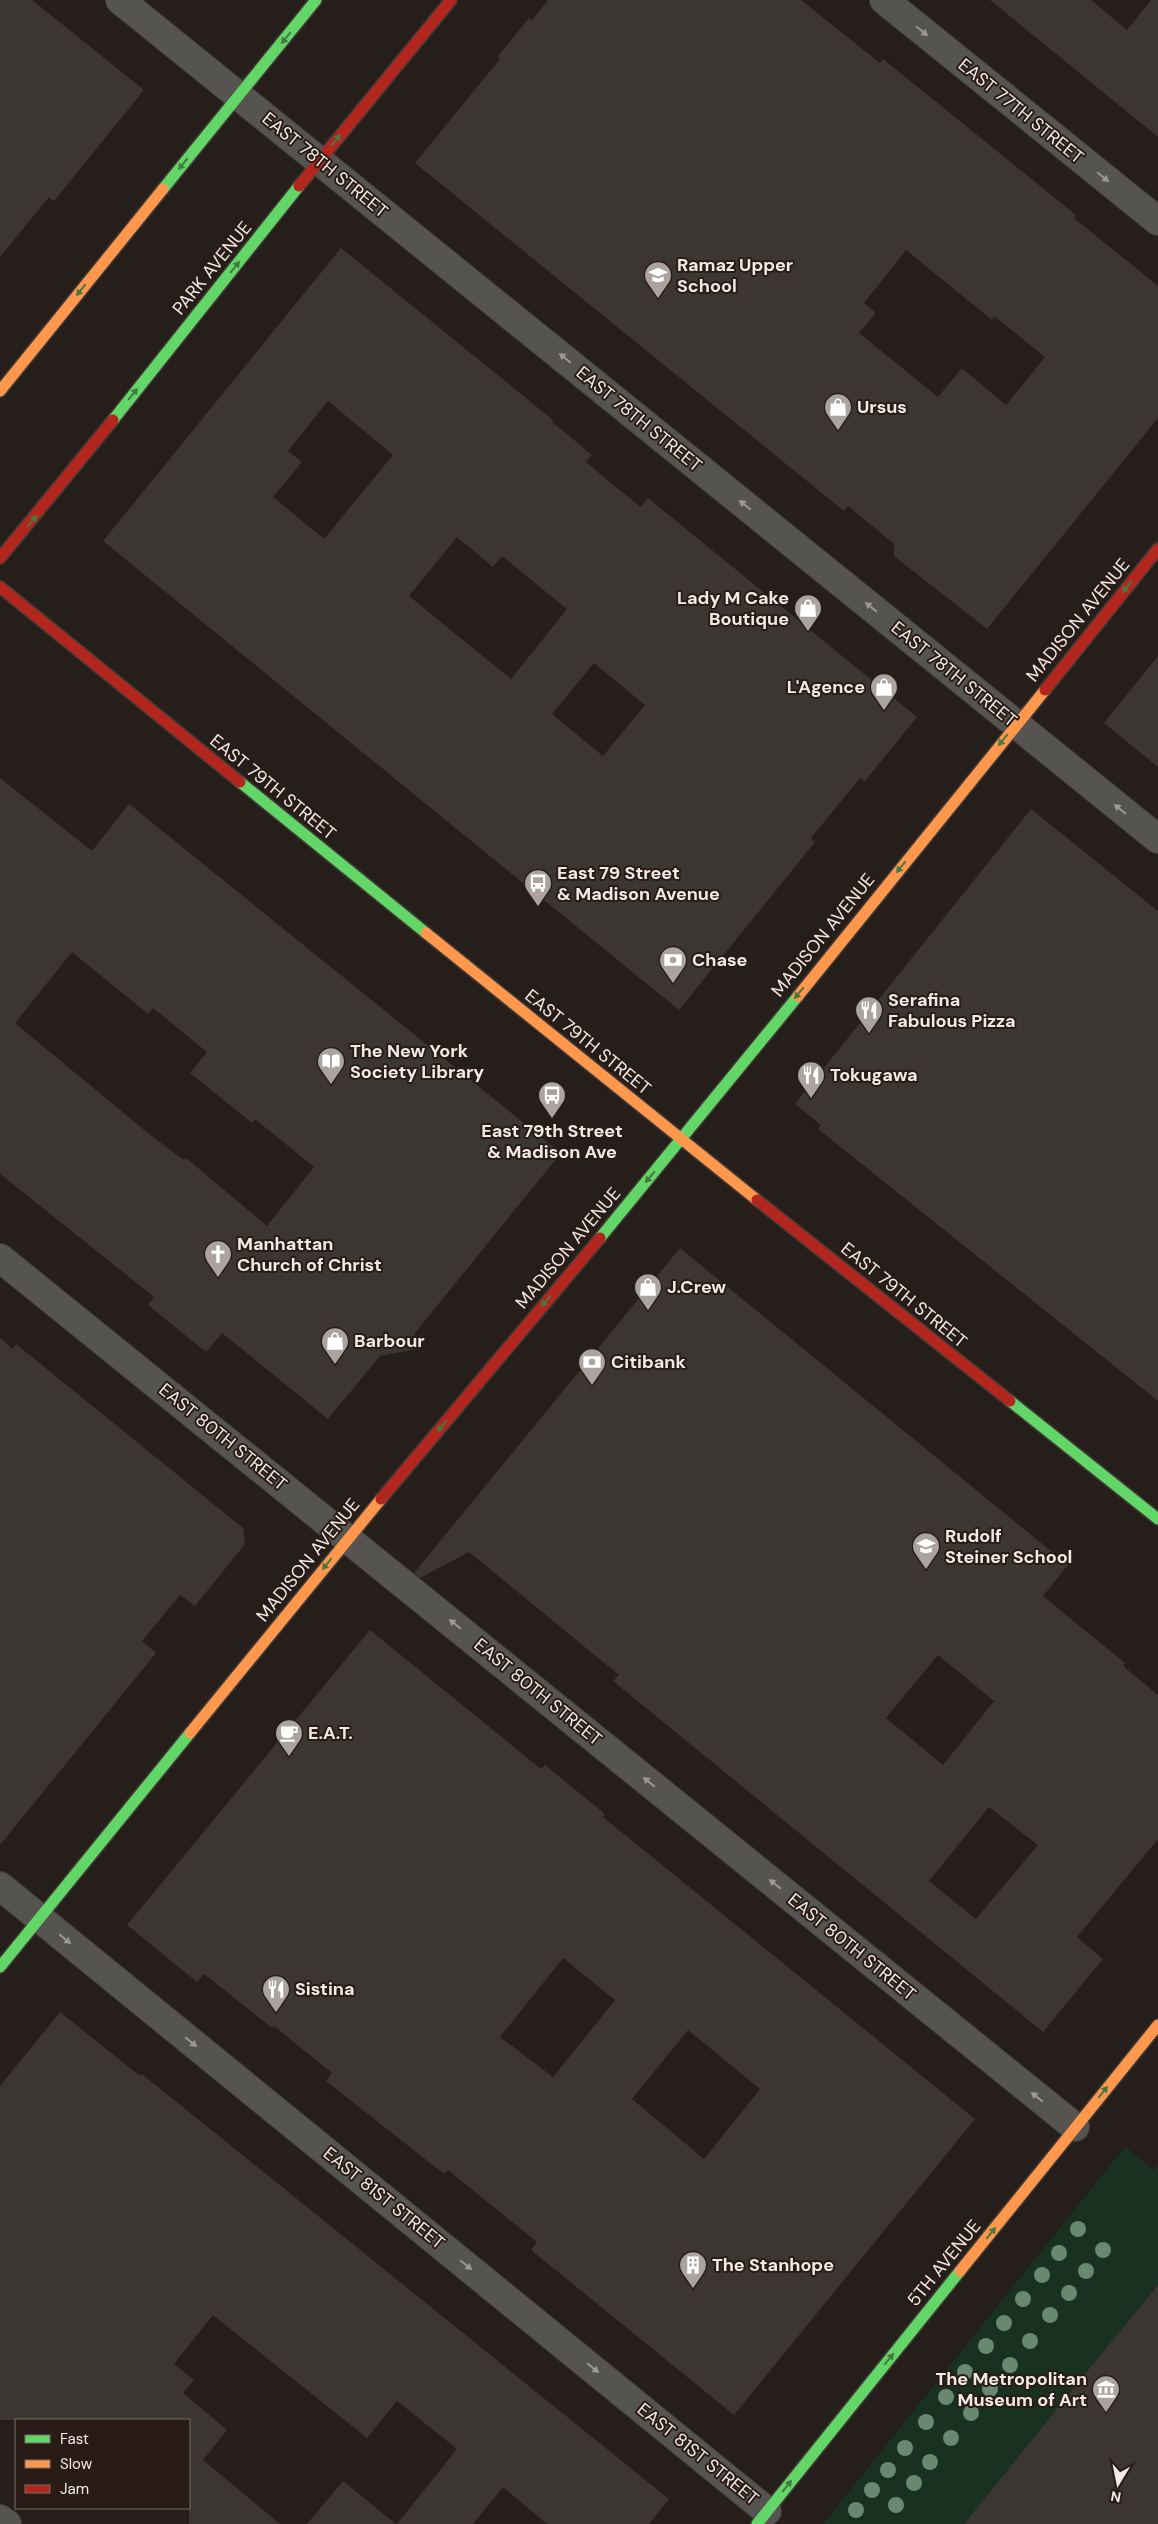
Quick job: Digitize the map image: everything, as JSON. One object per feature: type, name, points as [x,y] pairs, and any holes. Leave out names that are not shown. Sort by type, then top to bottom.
[{"type":"main road","points":[[0,391],[316,0]]},
{"type":"main road","name":"PARK AVENUE","points":[[0,558],[39,513],[319,161],[451,0]]},
{"type":"main road","name":"MADISON AVENUE","points":[[0,1967],[348,1538],[682,1140],[1015,724],[1158,549]]},
{"type":"main road","name":"EAST 79TH STREET","points":[[0,587],[682,1140],[1158,1519]]},
{"type":"main road","name":"5TH AVENUE","points":[[762,2517],[1158,2025]]},
{"type":"street","name":"EAST 78TH STREET","points":[[120,0],[1158,839]]},
{"type":"street","name":"EAST 77TH STREET","points":[[884,0],[1158,221]]},
{"type":"street","name":"EAST 80TH STREET","points":[[0,1258],[1075,2127]]},
{"type":"street","name":"EAST 81ST STREET","points":[[0,1886],[762,2517]]},
{"type":"street","points":[[0,2519],[7,2524]]},
{"type":"green space","points":[[1127,2148],[1153,2170],[1158,2165],[1158,2524],[823,2524],[1122,2150]]},
{"type":"building","points":[[0,0],[32,0],[144,90],[54,201],[49,197],[0,257]]},
{"type":"building","points":[[548,0],[801,0],[880,63],[883,59],[1076,215],[1074,218],[1158,286],[1158,418],[987,629],[894,556],[894,544],[848,506],[844,511],[415,163],[500,59],[497,57],[529,18],[532,20]],"holes":[[[906,250],[992,320],[994,316],[1045,357],[1006,405],[962,368],[938,397],[859,333],[876,313],[864,303]]]},
{"type":"building","points":[[990,0],[1091,0],[1127,30],[1151,0],[1158,0],[1158,137]]},
{"type":"building","points":[[341,248],[553,420],[551,421],[592,455],[586,462],[612,484],[641,507],[648,498],[917,717],[865,781],[860,778],[811,838],[815,842],[679,1010],[103,541]],"holes":[[[328,401],[393,455],[324,539],[273,497],[302,462],[288,451]],[[457,537],[493,567],[502,556],[567,609],[511,679],[409,596]],[[594,663],[645,705],[603,756],[552,714]]]},
{"type":"building","points":[[1158,656],[1158,767],[1104,723]]},
{"type":"building","points":[[0,778],[92,851],[129,804],[561,1153],[415,1333],[417,1349],[380,1356],[328,1419],[222,1333],[206,1352],[148,1305],[154,1297],[0,1174]],"holes":[[[72,952],[148,1014],[153,1008],[207,1052],[190,1073],[252,1123],[255,1119],[314,1167],[267,1226],[186,1158],[184,1160],[149,1134],[15,1023]]]},
{"type":"building","points":[[1031,809],[1158,911],[1158,1401],[818,1129],[821,1125],[795,1104]]},
{"type":"building","points":[[680,1248],[1068,1565],[1043,1596],[1125,1663],[1123,1666],[1158,1695],[1158,1839],[1077,1937],[1103,1959],[1043,2032],[613,1681],[619,1675],[469,1552],[420,1578],[414,1573]],"holes":[[[938,1655],[994,1701],[943,1765],[886,1718]],[[989,1807],[1038,1845],[976,1919],[929,1881]]]},
{"type":"building","points":[[0,1338],[13,1349],[16,1344],[243,1528],[245,1544],[195,1606],[180,1595],[142,1641],[156,1653],[0,1845]]},
{"type":"building","points":[[370,1630],[541,1769],[545,1765],[605,1814],[603,1817],[975,2119],[734,2415],[531,2250],[537,2242],[448,2170],[444,2174],[326,2081],[332,2073],[274,2026],[272,2028],[204,1974],[197,1982],[127,1925]],"holes":[[[563,1958],[615,2000],[553,2077],[500,2037]],[[688,2030],[760,2089],[704,2159],[632,2099]]]},
{"type":"building","points":[[60,2012],[140,2076],[142,2074],[669,2499],[649,2524],[547,2524],[503,2487],[473,2524],[397,2524],[457,2449],[397,2401],[367,2438],[213,2315],[174,2364],[194,2380],[183,2393],[227,2430],[203,2460],[280,2524],[189,2524],[190,2419],[0,2420],[0,2086]]},
{"type":"building","name":"The Metropolitan Museum of Art","points":[[1158,2285],[1158,2524],[964,2524],[1099,2357]]},
{"type":"building","points":[[343,2481],[396,2524],[307,2524]]},
{"type":"traffic: fast","points":[[163,189],[316,0]]},
{"type":"traffic: fast","points":[[113,420],[299,186]]},
{"type":"traffic: fast","points":[[240,782],[426,933]]},
{"type":"traffic: fast","points":[[600,1238],[798,996]]},
{"type":"traffic: fast","points":[[1010,1401],[1158,1519]]},
{"type":"traffic: fast","points":[[0,1967],[190,1733]]},
{"type":"traffic: fast","points":[[757,2524],[960,2271]]},
{"type":"traffic: slow","points":[[0,391],[163,189]]},
{"type":"traffic: slow","points":[[798,996],[1045,690]]},
{"type":"traffic: slow","points":[[426,933],[757,1200]]},
{"type":"traffic: slow","points":[[190,1733],[381,1499]]},
{"type":"traffic: slow","points":[[960,2271],[1158,2025]]},
{"type":"traffic: jam","points":[[299,186],[451,0]]},
{"type":"traffic: jam","points":[[0,558],[113,420]]},
{"type":"traffic: jam","points":[[1045,690],[1158,549]]},
{"type":"traffic: jam","points":[[0,587],[240,782]]},
{"type":"traffic: jam","points":[[757,1200],[1010,1401]]},
{"type":"traffic: jam","points":[[381,1499],[600,1238]]},
{"type":"place","name":"Ramaz Upper School","points":[[658,299]]},
{"type":"place","name":"Ursus","points":[[838,431]]},
{"type":"place","name":"Lady M Cake Boutique","points":[[808,632]]},
{"type":"place","name":"L'Agence","points":[[884,711]]},
{"type":"place","name":"East 79 Street & Madison Avenue","points":[[538,907]]},
{"type":"place","name":"Chase","points":[[673,984]]},
{"type":"place","name":"Serafina Fabulous Pizza","points":[[869,1034]]},
{"type":"place","name":"The New York Society Library","points":[[331,1085]]},
{"type":"place","name":"Tokugawa","points":[[811,1099]]},
{"type":"place","name":"East 79th Street & Madison Ave","points":[[552,1119]]},
{"type":"place","name":"Manhattan Church of Christ","points":[[218,1278]]},
{"type":"place","name":"J.Crew","points":[[648,1311]]},
{"type":"place","name":"Barbour","points":[[335,1365]]},
{"type":"place","name":"Citibank","points":[[592,1386]]},
{"type":"place","name":"Rudolf Steiner School","points":[[926,1570]]},
{"type":"place","name":"E.A.T.","points":[[289,1757]]},
{"type":"place","name":"Sistina","points":[[276,2013]]},
{"type":"place","name":"The Stanhope","points":[[693,2289]]},
{"type":"place","name":"The Metropolitan Museum of Art","points":[[1106,2413]]}]
